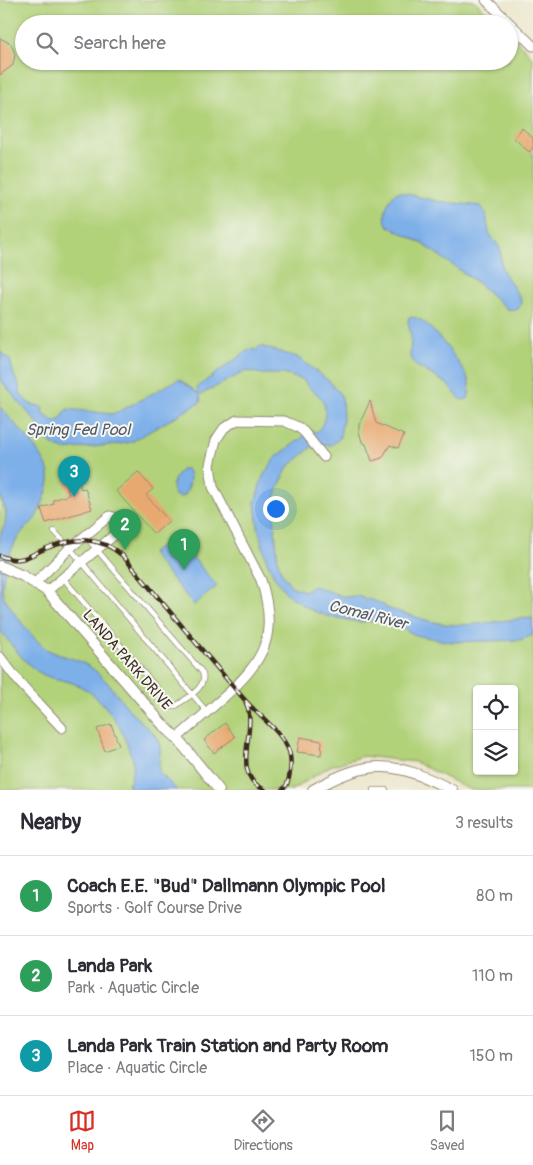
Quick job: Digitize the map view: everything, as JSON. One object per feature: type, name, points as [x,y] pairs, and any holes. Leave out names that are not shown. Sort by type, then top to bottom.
[{"type":"street","points":[[486,0],[501,15]]},
{"type":"street","points":[[518,31],[533,46]]},
{"type":"street","points":[[177,738],[252,669],[263,649],[269,624],[266,596],[261,580],[213,487],[210,465],[213,448],[224,428],[237,420],[284,421],[304,432],[324,456]]},
{"type":"street","points":[[35,583],[70,548],[107,518],[113,516],[119,519],[121,526],[119,531],[47,591]]},
{"type":"street","name":"LANDA PARK DRIVE","points":[[4,568],[47,591],[157,718],[177,738],[219,790]]},
{"type":"street","points":[[0,657],[20,683],[62,728]]},
{"type":"street","points":[[313,790],[349,772],[373,766],[400,768],[421,775],[452,790]]},
{"type":"lane","points":[[54,531],[83,562],[207,712]]},
{"type":"lane","points":[[63,578],[172,706],[176,706],[203,683],[204,677],[202,672],[85,536]]},
{"type":"lane","points":[[373,790],[386,790]]},
{"type":"green space","points":[[0,0],[474,0],[490,15],[15,15],[15,70],[518,70],[518,43],[533,57],[533,790],[470,790],[415,762],[363,756],[330,766],[292,790],[177,790],[166,781],[143,790],[0,790]]},
{"type":"water","points":[[400,192],[436,201],[481,206],[486,214],[489,233],[500,248],[502,269],[520,298],[519,308],[516,310],[507,309],[479,284],[423,244],[387,225],[385,213],[388,204],[395,193]]},
{"type":"water","points":[[409,317],[417,318],[424,322],[455,357],[468,379],[470,389],[468,399],[461,400],[446,383],[415,365],[410,356]]},
{"type":"water","points":[[260,346],[297,357],[329,381],[342,398],[343,420],[340,438],[330,446],[329,444],[314,445],[288,467],[277,491],[273,506],[278,562],[282,573],[291,586],[304,591],[314,586],[345,597],[356,596],[378,602],[386,608],[449,625],[532,618],[533,635],[520,640],[451,642],[415,635],[396,624],[381,620],[360,622],[327,616],[309,609],[287,594],[275,578],[267,562],[258,528],[255,503],[262,478],[275,458],[311,431],[316,432],[322,426],[325,411],[323,402],[307,386],[304,380],[283,374],[263,374],[246,371],[200,395],[201,402],[131,442],[65,450],[51,444],[37,423],[3,383],[0,375],[1,352],[10,360],[21,395],[30,404],[43,407],[42,413],[55,422],[62,418],[67,409],[112,414],[179,379],[199,394],[197,387],[247,351],[251,349],[256,350]]},
{"type":"water","points":[[0,407],[36,449],[49,474],[49,484],[36,517],[14,544],[3,579],[3,594],[16,615],[43,646],[54,653],[81,662],[93,669],[154,734],[160,746],[159,772],[177,790],[131,790],[128,783],[130,783],[133,758],[121,730],[109,711],[94,695],[85,689],[71,682],[46,676],[36,670],[19,654],[0,630],[0,536],[5,524],[6,512],[0,495]]},
{"type":"water","points":[[182,469],[187,469],[190,478],[185,495],[180,497],[175,495],[172,489],[175,478]]},
{"type":"water","points":[[174,535],[217,586],[194,605],[151,554]]},
{"type":"building","points":[[0,38],[11,44],[15,54],[13,65],[0,75]]},
{"type":"building","points":[[522,128],[533,138],[533,148],[529,152],[514,138]]},
{"type":"building","points":[[370,401],[376,423],[404,435],[398,448],[390,445],[382,458],[372,461],[366,444],[362,442],[359,431],[359,425]]},
{"type":"building","points":[[138,472],[153,489],[146,495],[169,521],[154,534],[116,491]]},
{"type":"building","points":[[77,475],[81,489],[85,488],[92,509],[46,523],[41,508],[54,504],[53,500],[69,495],[64,479]]},
{"type":"building","points":[[225,723],[235,737],[214,753],[204,740]]},
{"type":"building","points":[[111,724],[119,745],[105,751],[97,729]]},
{"type":"building","points":[[300,737],[322,741],[321,755],[297,752]]},
{"type":"railway","points":[[0,556],[14,559],[25,558],[57,544],[77,540],[87,540],[105,545],[123,556],[244,699],[281,736],[290,755],[289,778],[282,790]]},
{"type":"railway","points":[[246,703],[249,714],[246,751],[248,773],[254,783],[265,790]]},
{"type":"place","name":"Landa Park Train Station and Party Room","points":[[74,497]]},
{"type":"place","name":"Landa Park","points":[[125,550]]},
{"type":"place","name":"Coach E.E. \"Bud\" Dallmann Olympic Pool","points":[[184,570]]},
{"type":"water label","name":"Spring Fed Pool","points":[[78,430]]},
{"type":"water label","name":"Comal River","points":[[368,615]]}]
